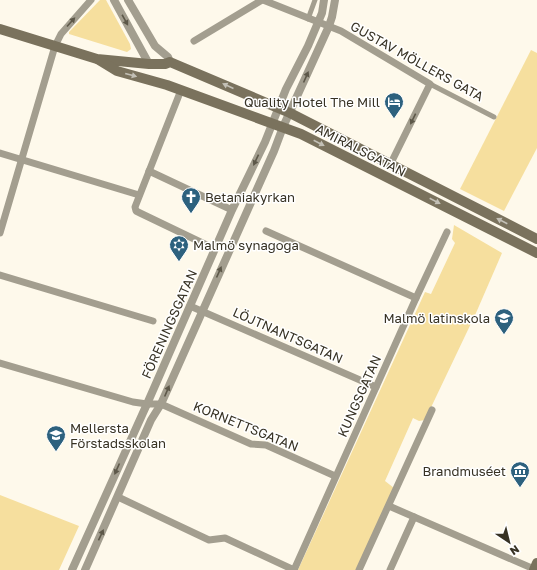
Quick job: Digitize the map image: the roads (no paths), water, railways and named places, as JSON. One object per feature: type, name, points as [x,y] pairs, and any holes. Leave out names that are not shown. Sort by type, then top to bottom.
[{"type":"main road","name":"AMIRALSGATAN","points":[[0,29],[97,59],[149,64],[165,64],[170,62],[290,113],[537,239]]},
{"type":"main road","name":"AMIRALSGATAN","points":[[97,59],[117,71],[167,84],[301,134],[537,253]]},
{"type":"main road","name":"AMIRALSGATAN","points":[[149,64],[167,84]]},
{"type":"street","points":[[0,233],[55,46],[61,34],[91,0]]},
{"type":"street","points":[[114,0],[149,64]]},
{"type":"street","points":[[128,0],[155,46],[168,57],[170,62]]},
{"type":"street","points":[[194,41],[263,0]]},
{"type":"street","name":"GUSTAV MÖLLERS GATA","points":[[263,0],[341,31],[430,84],[494,117]]},
{"type":"street","points":[[308,18],[315,0]]},
{"type":"street","name":"FÖRENINGSGATAN","points":[[72,570],[232,210],[265,142],[278,108],[318,23],[322,13],[324,0]]},
{"type":"street","name":"FÖRENINGSGATAN","points":[[85,570],[152,420],[161,404],[329,26],[335,0]]},
{"type":"street","name":"AMIRALSGATAN","points":[[390,165],[430,84]]},
{"type":"street","points":[[181,90],[139,195],[135,206],[136,211],[215,248]]},
{"type":"street","points":[[0,153],[139,195]]},
{"type":"street","points":[[148,171],[232,210]]},
{"type":"street","points":[[266,231],[416,298]]},
{"type":"street","name":"KUNGSGATAN","points":[[294,570],[447,232]]},
{"type":"street","points":[[0,275],[153,321]]},
{"type":"street","name":"LÖJTNANTSGATAN","points":[[190,306],[376,387]]},
{"type":"street","name":"KORNETTSGATAN","points":[[0,363],[133,402],[161,404],[251,444],[266,445],[336,476]]},
{"type":"street","points":[[359,570],[432,410]]},
{"type":"street","points":[[118,497],[209,540],[225,538],[294,570]]},
{"type":"street","points":[[389,506],[535,567]]},
{"type":"street","points":[[390,570],[414,517]]},
{"type":"place","name":"Quality Hotel The Mill","points":[[394,119]]},
{"type":"place","name":"Betaniakyrkan","points":[[191,214]]},
{"type":"place","name":"Malmö synagoga","points":[[179,262]]},
{"type":"place","name":"Malmö latinskola","points":[[504,335]]},
{"type":"place","name":"Mellersta Förstadsskolan","points":[[56,452]]},
{"type":"place","name":"Brandmuséet","points":[[520,488]]}]
